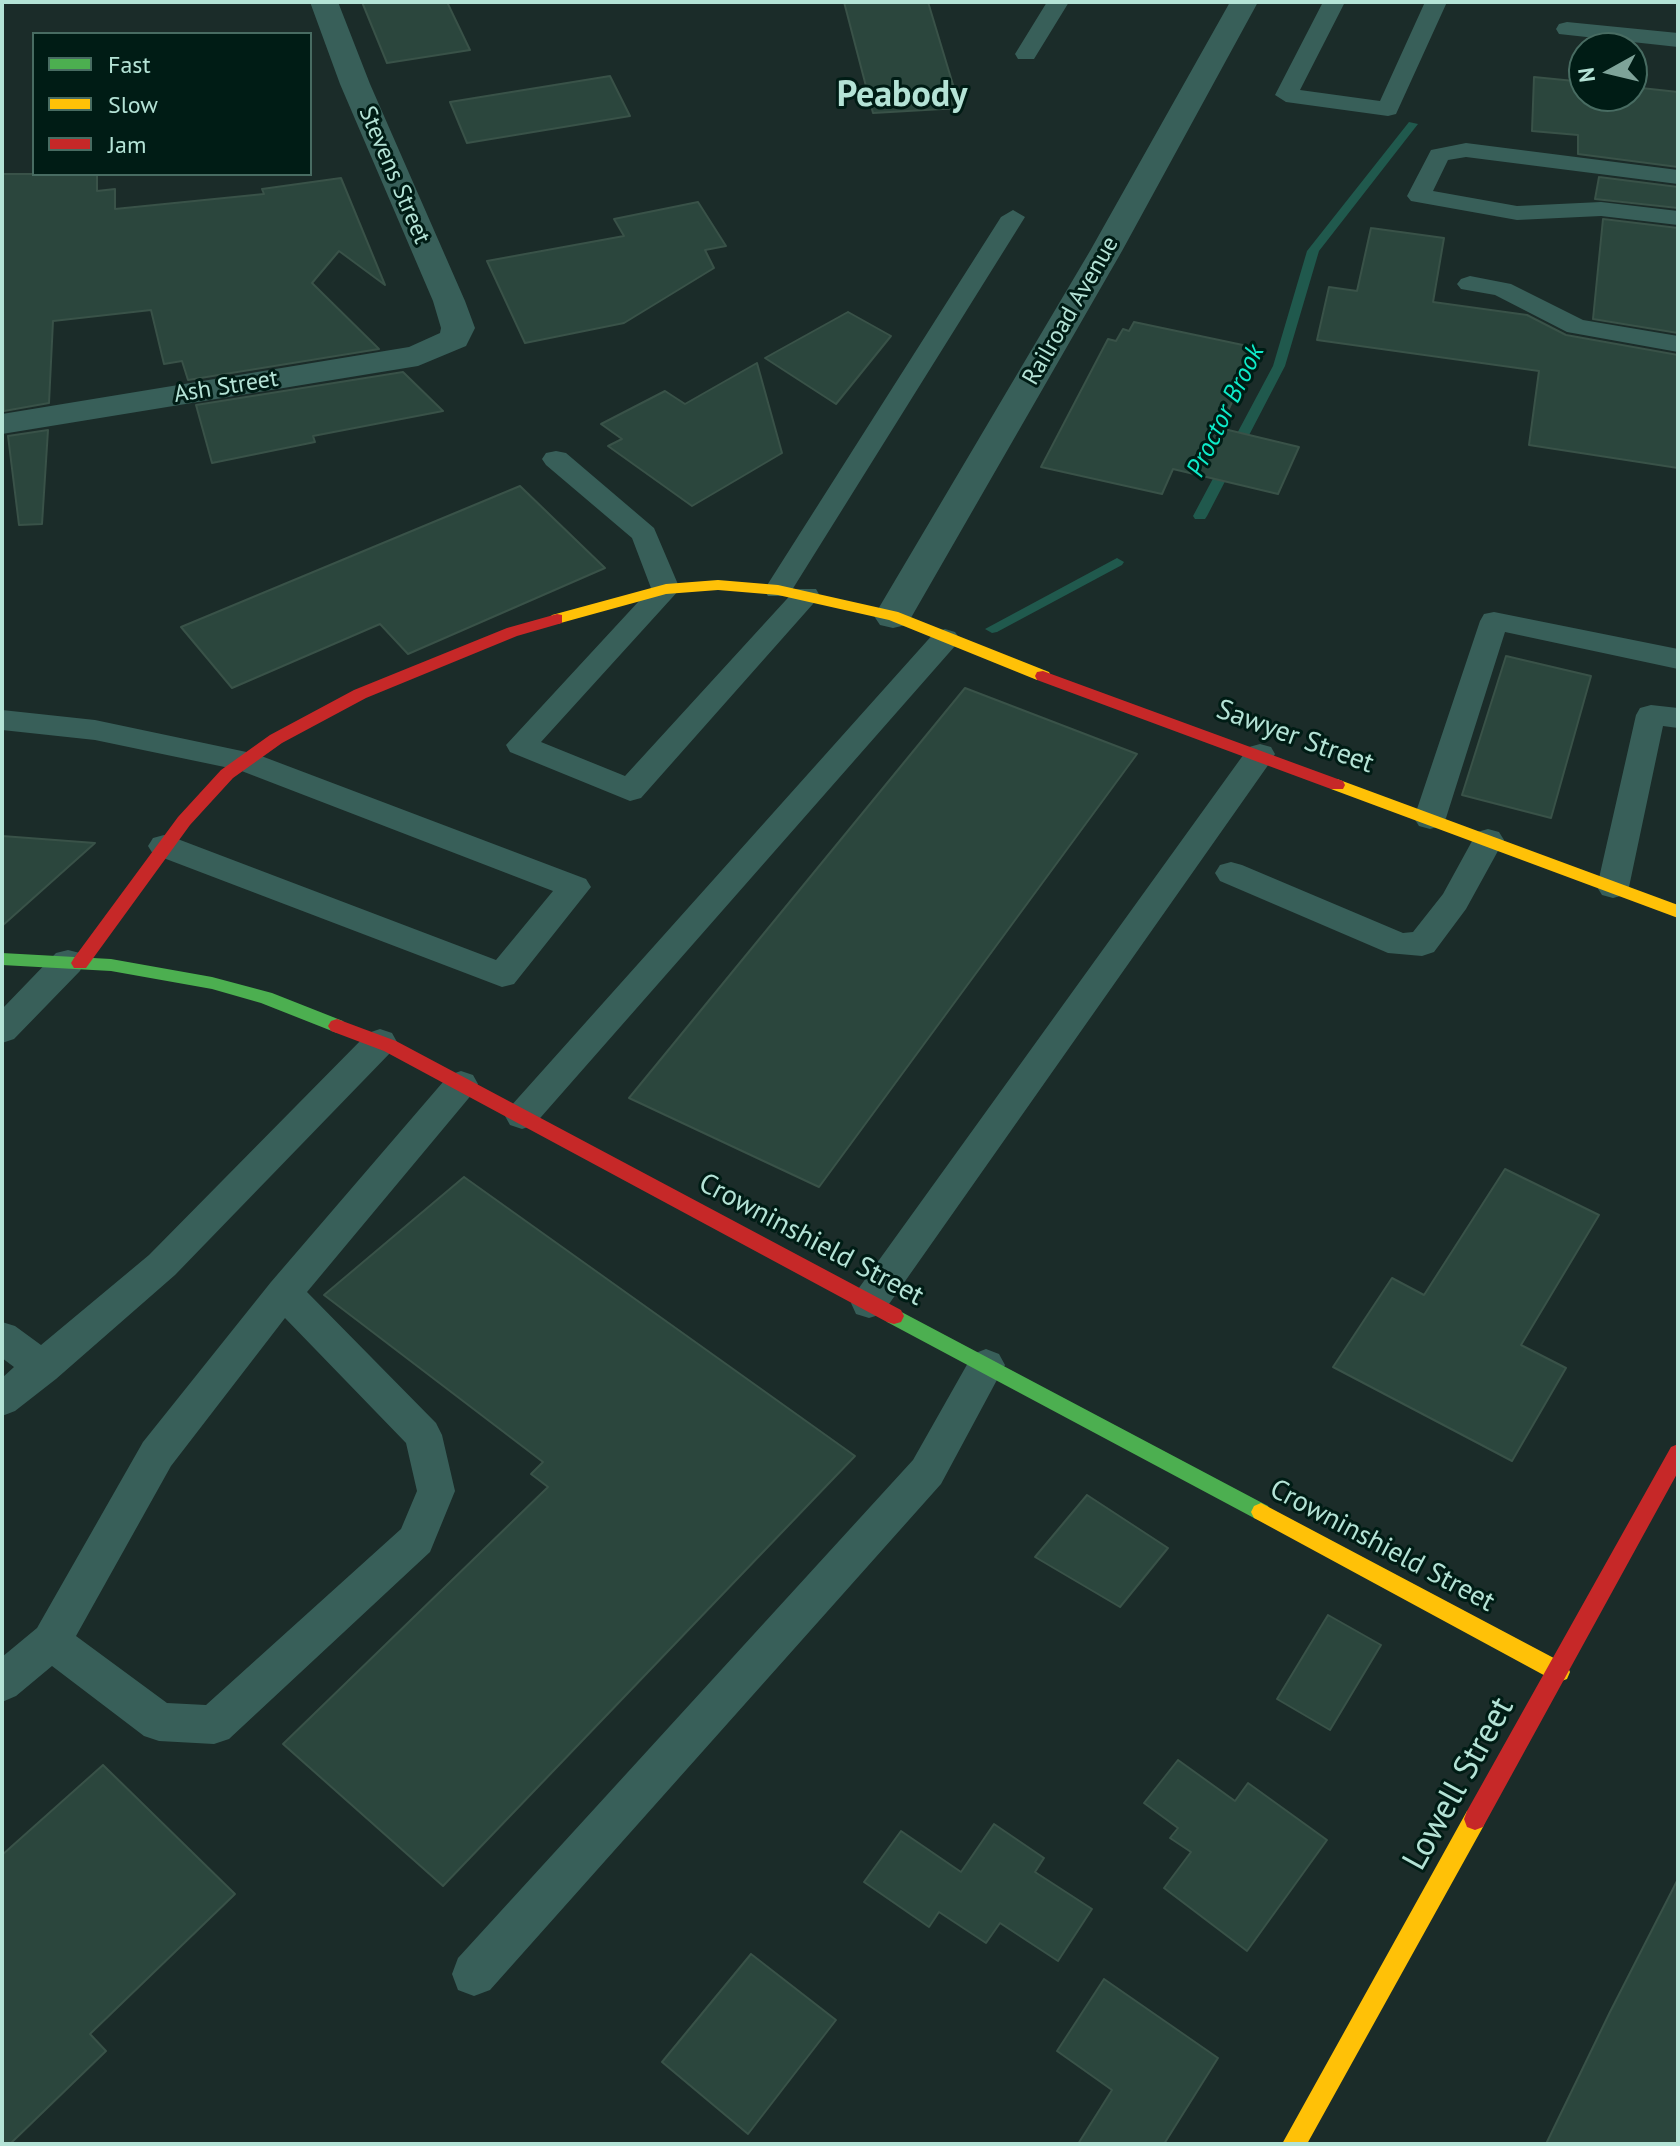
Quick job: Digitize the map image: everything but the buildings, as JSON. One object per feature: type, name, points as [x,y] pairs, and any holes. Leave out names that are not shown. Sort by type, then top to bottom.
[{"type":"street","name":"Stevens Street","points":[[324,2],[355,84],[451,307],[458,328],[454,339],[447,345]]},
{"type":"street","name":"Railroad Avenue","points":[[893,616],[1098,265],[1244,2]]},
{"type":"street","name":"Ash Street","points":[[2,424],[418,356],[447,345]]},
{"type":"street","name":"Sawyer Street","points":[[74,962],[164,846],[227,774],[276,739],[360,694],[512,632],[666,589],[718,585],[792,593],[893,616],[945,639],[1678,912]]},
{"type":"street","name":"Crowninshield Street","points":[[2,959],[125,967],[212,983],[266,998],[380,1042],[1559,1672]]},
{"type":"street","name":"Lowell Street","points":[[1294,2144],[1678,1453]]},
{"type":"lane","points":[[1026,54],[1058,2]]},
{"type":"lane","points":[[1334,2],[1286,95],[1388,109],[1436,2]]},
{"type":"lane","points":[[1567,29],[1678,40]]},
{"type":"lane","points":[[1678,177],[1466,150],[1439,155],[1419,196],[1517,213],[1601,209],[1678,218]]},
{"type":"lane","points":[[556,459],[644,534],[666,589],[521,745],[630,790],[792,593],[1013,217]]},
{"type":"lane","points":[[1470,284],[1502,289],[1576,327],[1678,344]]},
{"type":"lane","points":[[1430,818],[1494,621],[1575,635],[1678,659]]},
{"type":"lane","points":[[522,1116],[945,639]]},
{"type":"lane","points":[[1613,887],[1651,715],[1678,718]]},
{"type":"lane","points":[[2,720],[95,730],[245,761],[575,887],[502,975],[164,846]]},
{"type":"lane","points":[[869,1303],[1260,754]]},
{"type":"lane","points":[[1231,873],[1400,945],[1422,944],[1455,901],[1488,840]]},
{"type":"lane","points":[[2,1030],[74,962]]},
{"type":"lane","points":[[2,1400],[162,1265],[380,1042]]},
{"type":"lane","points":[[2,1683],[51,1641],[157,1454],[284,1293],[461,1084]]},
{"type":"lane","points":[[51,1641],[159,1722],[214,1725],[416,1540],[436,1491],[423,1435],[284,1293]]},
{"type":"lane","points":[[2,1337],[43,1368]]},
{"type":"lane","points":[[474,1974],[927,1472],[986,1365]]},
{"type":"waterway","name":"Proctor Brook","points":[[1200,516],[1279,366],[1313,251],[1413,124]]},
{"type":"waterway","name":"Proctor Brook","points":[[992,629],[1117,562]]},
{"type":"traffic: fast","points":[[2,959],[111,965],[212,983],[266,998],[337,1026]]},
{"type":"traffic: fast","points":[[894,1316],[1261,1512]]},
{"type":"traffic: slow","points":[[557,619],[666,589],[718,585],[778,590],[893,616],[1043,676]]},
{"type":"traffic: slow","points":[[1337,785],[1678,912]]},
{"type":"traffic: slow","points":[[1261,1512],[1559,1672]]},
{"type":"traffic: slow","points":[[1294,2144],[1475,1819]]},
{"type":"traffic: jam","points":[[80,963],[184,821],[227,774],[276,739],[360,694],[512,632],[557,619]]},
{"type":"traffic: jam","points":[[1043,676],[1337,785]]},
{"type":"traffic: jam","points":[[337,1026],[390,1046],[894,1316]]},
{"type":"traffic: jam","points":[[1475,1819],[1678,1453]]},
{"type":"district","name":"Peabody","points":[[902,96]]}]
